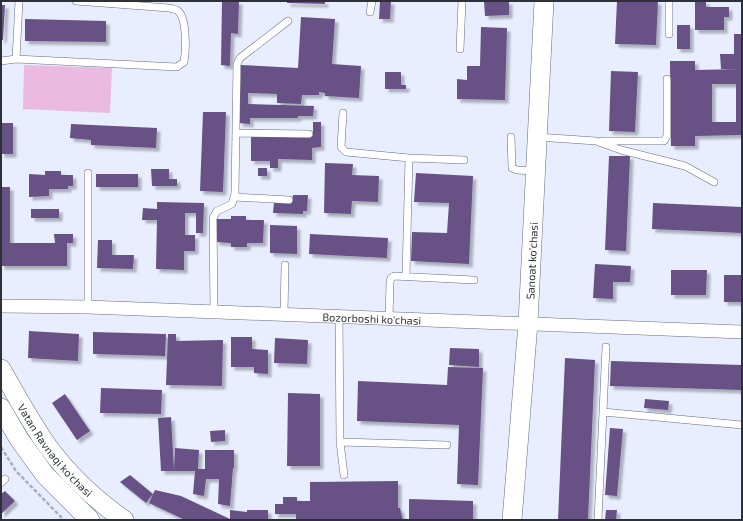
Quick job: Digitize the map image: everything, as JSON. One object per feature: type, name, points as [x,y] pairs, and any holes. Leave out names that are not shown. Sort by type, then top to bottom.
[{"type":"main road","name":"Sanoat ko'chasi","points":[[512,520],[528,324],[544,1]]},
{"type":"main road","name":"Vatan Ravnaqi ko'chasi","points":[[1,369],[35,428],[60,462],[99,502],[124,520]]},
{"type":"main road","name":"Vatan Ravnaqi ko'chasi","points":[[1,408],[19,439],[45,475],[90,520]]},
{"type":"street","name":"Bozorboshi ko'chasi","points":[[1,306],[88,307],[742,332]]},
{"type":"lane","points":[[16,59],[19,1]]},
{"type":"lane","points":[[1,62],[16,59],[177,67],[184,62],[186,52],[183,18],[178,11],[169,8],[76,1]]},
{"type":"lane","points":[[370,12],[372,1]]},
{"type":"lane","points":[[460,49],[462,1]]},
{"type":"lane","points":[[669,1],[669,34]]},
{"type":"lane","points":[[214,312],[213,218],[217,211],[232,204],[234,197],[237,133],[237,64],[240,58],[288,21]]},
{"type":"lane","points":[[537,137],[596,141],[664,141],[667,136],[667,79]]},
{"type":"lane","points":[[343,113],[341,147],[346,152],[409,158],[464,160]]},
{"type":"lane","points":[[237,133],[309,134]]},
{"type":"lane","points":[[511,137],[512,168],[517,170],[535,171]]},
{"type":"lane","points":[[596,141],[621,150],[685,166],[714,182]]},
{"type":"lane","points":[[406,276],[409,158]]},
{"type":"lane","points":[[88,173],[88,307]]},
{"type":"lane","points":[[234,197],[289,200]]},
{"type":"lane","points":[[284,314],[285,265]]},
{"type":"lane","points":[[389,318],[391,278],[394,276],[474,280]]},
{"type":"lane","points":[[339,316],[340,442],[344,475]]},
{"type":"lane","points":[[598,520],[606,346]]},
{"type":"lane","points":[[603,412],[742,425]]},
{"type":"lane","points":[[340,442],[447,444]]},
{"type":"shaded area","points":[[24,65],[112,68],[110,113],[23,109]]},
{"type":"building","points":[[222,1],[239,1],[238,34],[231,33],[230,66],[221,65]]},
{"type":"building","points":[[287,1],[325,1],[325,4],[287,3]]},
{"type":"building","points":[[380,1],[391,1],[390,19],[379,19]]},
{"type":"building","points":[[484,1],[509,1],[509,15],[485,16]]},
{"type":"building","points":[[617,1],[658,1],[656,45],[615,44]]},
{"type":"building","points":[[695,1],[706,1],[706,7],[729,7],[729,17],[724,17],[724,30],[695,30]]},
{"type":"building","points":[[1,5],[5,5],[3,40],[1,40]]},
{"type":"building","points":[[301,17],[335,19],[332,64],[361,66],[359,98],[325,96],[325,93],[319,92],[319,95],[302,95],[301,104],[277,103],[277,94],[248,93],[248,104],[314,106],[313,116],[298,116],[298,118],[250,118],[250,124],[239,123],[241,65],[298,68]]},
{"type":"building","points":[[25,19],[106,21],[106,42],[25,41]]},
{"type":"building","points":[[677,25],[690,25],[690,49],[677,49]]},
{"type":"building","points":[[481,27],[507,28],[505,100],[457,99],[457,79],[467,80],[467,66],[480,66]]},
{"type":"building","points":[[734,34],[742,34],[742,69],[721,69],[720,54],[734,54]]},
{"type":"building","points":[[670,61],[695,61],[695,70],[742,69],[742,135],[695,136],[695,146],[671,146]],"holes":[[[712,84],[736,84],[736,122],[712,122]]]},
{"type":"building","points":[[611,71],[638,72],[635,132],[609,131]]},
{"type":"building","points":[[385,72],[401,72],[401,85],[406,85],[406,89],[385,89]]},
{"type":"building","points":[[203,112],[226,112],[223,192],[200,191]]},
{"type":"building","points":[[313,122],[321,122],[321,147],[312,148],[312,160],[278,159],[278,168],[270,168],[270,161],[251,161],[251,136],[313,136]]},
{"type":"building","points":[[1,123],[13,123],[13,154],[1,154]]},
{"type":"building","points":[[71,124],[157,128],[156,148],[91,145],[91,140],[70,138]]},
{"type":"building","points":[[609,156],[630,156],[626,251],[605,250]]},
{"type":"building","points":[[325,163],[353,164],[352,175],[379,176],[378,202],[352,201],[351,214],[324,213]]},
{"type":"building","points":[[258,168],[267,168],[267,176],[258,176]]},
{"type":"building","points":[[151,169],[169,169],[169,179],[177,179],[177,186],[152,186]]},
{"type":"building","points":[[45,171],[61,171],[61,175],[73,175],[73,186],[68,186],[68,189],[49,189],[49,196],[29,197],[29,174],[45,175]]},
{"type":"building","points":[[416,173],[473,176],[469,264],[411,261],[412,232],[447,233],[449,203],[414,202]]},
{"type":"building","points":[[96,174],[138,174],[138,187],[96,187]]},
{"type":"building","points":[[1,187],[10,187],[10,243],[55,243],[54,234],[73,234],[73,243],[67,243],[67,266],[1,266]]},
{"type":"building","points":[[293,195],[308,195],[307,211],[303,211],[303,214],[273,213],[274,202],[292,202]]},
{"type":"building","points":[[157,202],[204,203],[203,233],[196,233],[196,213],[185,213],[185,235],[195,235],[195,251],[184,251],[184,270],[156,269],[157,220],[142,220],[143,208],[157,209]]},
{"type":"building","points":[[653,203],[742,207],[742,233],[652,229]]},
{"type":"building","points":[[31,209],[59,209],[59,218],[31,218]]},
{"type":"building","points":[[231,216],[246,216],[246,220],[264,220],[263,243],[247,243],[247,247],[231,247],[231,243],[216,242],[216,219],[231,219]]},
{"type":"building","points":[[270,225],[297,226],[297,254],[270,253]]},
{"type":"building","points":[[310,234],[388,238],[387,258],[309,254]]},
{"type":"building","points":[[98,240],[112,240],[112,255],[134,255],[133,269],[97,268]]},
{"type":"building","points":[[595,264],[631,266],[630,282],[613,282],[613,299],[593,298]]},
{"type":"building","points":[[671,270],[707,270],[706,295],[671,295]]},
{"type":"building","points":[[724,275],[742,275],[742,302],[724,302]]},
{"type":"building","points":[[29,331],[79,334],[78,361],[28,358]]},
{"type":"building","points":[[93,332],[166,334],[165,356],[93,354]]},
{"type":"building","points":[[168,334],[176,334],[176,341],[223,340],[222,386],[166,385]]},
{"type":"building","points":[[231,337],[252,337],[252,349],[268,350],[268,374],[254,373],[254,367],[231,367]]},
{"type":"building","points":[[275,338],[308,340],[307,364],[274,363]]},
{"type":"building","points":[[450,348],[479,349],[479,367],[449,365]]},
{"type":"building","points":[[565,358],[595,360],[588,520],[558,520]]},
{"type":"building","points":[[611,361],[742,365],[742,390],[610,386]]},
{"type":"building","points":[[448,367],[483,368],[478,485],[457,484],[459,425],[357,421],[358,381],[447,385]]},
{"type":"building","points":[[101,388],[162,390],[161,414],[100,413]]},
{"type":"building","points":[[288,393],[320,394],[320,466],[287,466]]},
{"type":"building","points":[[65,394],[90,431],[77,440],[52,403]]},
{"type":"building","points":[[645,399],[669,401],[668,410],[644,408]]},
{"type":"building","points":[[171,417],[174,470],[175,448],[199,450],[198,469],[205,469],[205,450],[234,450],[234,468],[230,506],[218,504],[219,479],[206,479],[204,496],[193,494],[195,471],[161,471],[158,418]]},
{"type":"building","points":[[610,428],[623,429],[617,496],[605,495]]},
{"type":"building","points":[[225,430],[225,441],[211,442],[210,431]]},
{"type":"building","points":[[130,475],[153,494],[146,503],[120,482]]},
{"type":"building","points":[[398,481],[398,508],[400,508],[403,520],[296,520],[296,514],[275,514],[275,504],[283,504],[283,497],[297,497],[297,501],[310,501],[310,482]]},
{"type":"building","points":[[155,490],[181,496],[230,519],[230,510],[247,512],[247,510],[268,510],[268,520],[185,520],[149,503]]},
{"type":"building","points":[[5,491],[15,501],[1,514],[1,494]]},
{"type":"building","points":[[409,499],[473,501],[473,520],[409,520]]},
{"type":"building","points":[[606,510],[617,510],[616,520],[605,520]]}]
